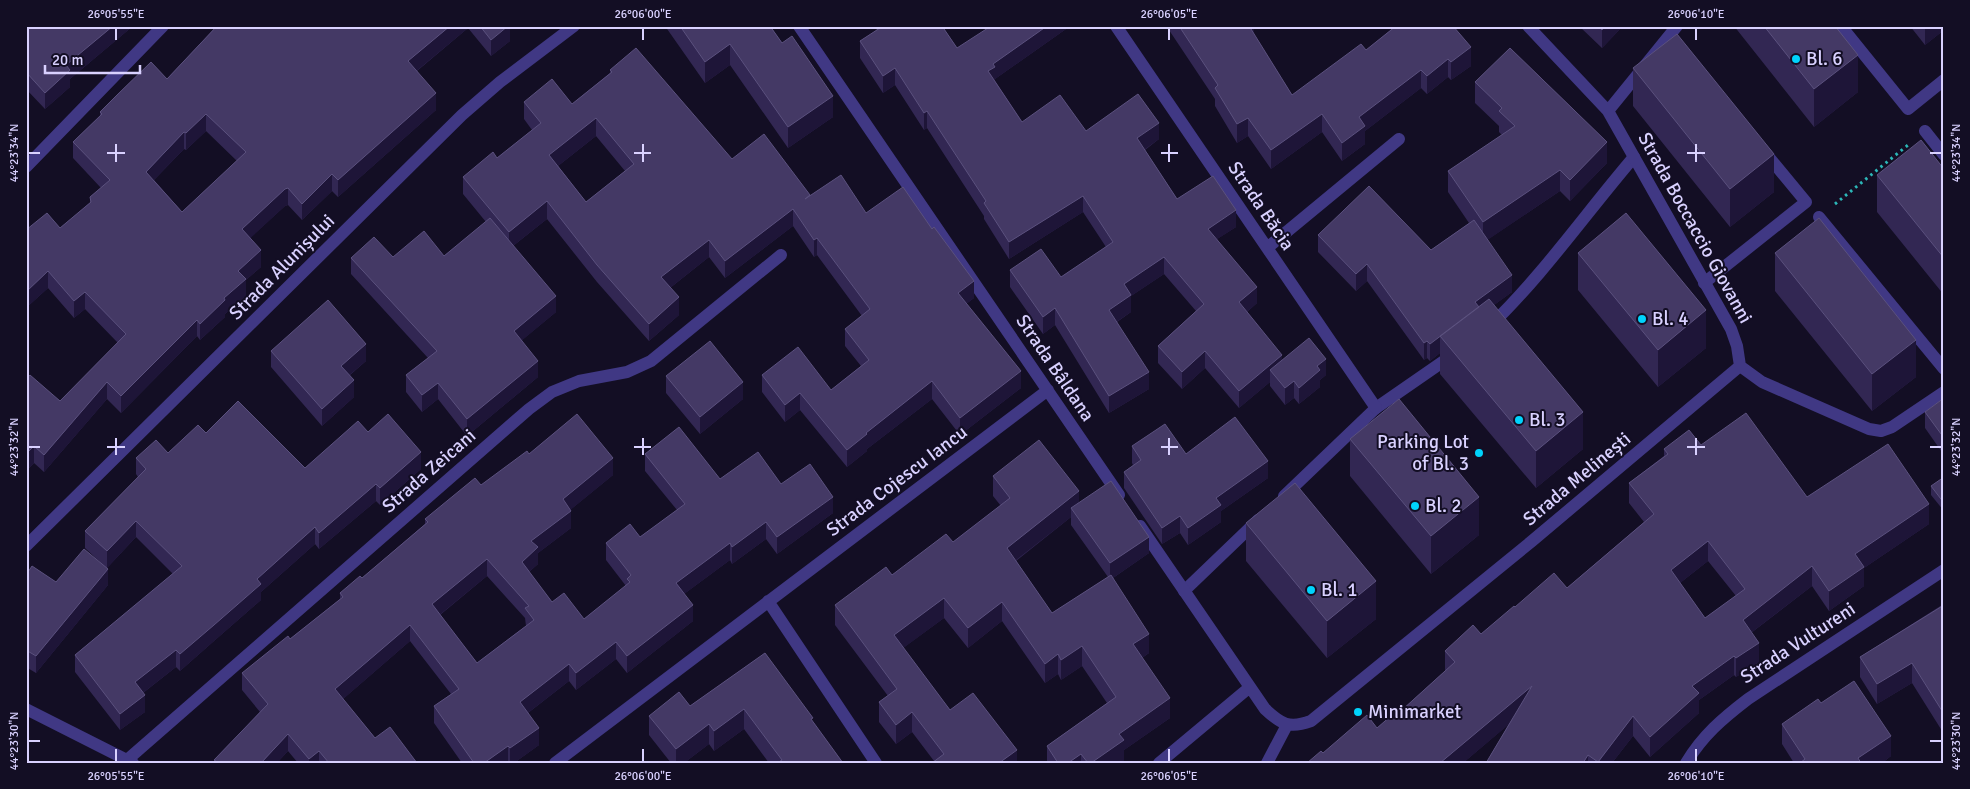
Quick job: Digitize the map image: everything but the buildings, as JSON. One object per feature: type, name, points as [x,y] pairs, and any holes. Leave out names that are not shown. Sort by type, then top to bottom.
[{"type":"street","points":[[26,167],[163,26]]},
{"type":"street","name":"Strada Alunișului","points":[[26,546],[462,115],[500,82],[574,26]]},
{"type":"street","name":"Strada Bâldana","points":[[799,26],[1124,502]]},
{"type":"street","name":"Strada Băcia","points":[[1116,26],[1376,408]]},
{"type":"street","name":"Strada Boccaccio Giovanni","points":[[1528,26],[1608,111],[1731,329],[1737,346],[1740,366]]},
{"type":"street","points":[[1841,26],[1908,109],[1944,80]]},
{"type":"street","points":[[1608,111],[1674,35]]},
{"type":"street","points":[[1925,131],[1944,155]]},
{"type":"street","points":[[1267,248],[1399,139]]},
{"type":"street","points":[[1704,283],[1806,202],[1756,142]]},
{"type":"street","points":[[1483,332],[1544,270],[1634,157]]},
{"type":"street","points":[[1819,217],[1944,369]]},
{"type":"street","name":"Strada Zeicani","points":[[130,761],[529,409],[552,392],[578,381],[628,372],[651,361],[782,255]]},
{"type":"street","points":[[1184,591],[1376,408],[1463,348]]},
{"type":"street","points":[[1740,366],[1762,382],[1869,429],[1881,431],[1892,427],[1944,392]]},
{"type":"street","name":"Strada Melinești","points":[[1287,725],[1300,725],[1311,721],[1532,542],[1740,366]]},
{"type":"street","name":"Strada Cojescu Iancu","points":[[555,763],[1048,390]]},
{"type":"street","points":[[1135,518],[1265,709],[1275,719],[1287,725],[1267,763]]},
{"type":"street","name":"Strada Vultureni","points":[[1686,763],[1694,750],[1719,721],[1748,699],[1944,570]]},
{"type":"street","points":[[768,601],[876,763]]},
{"type":"street","points":[[1159,763],[1250,688]]},
{"type":"street","points":[[26,709],[130,761]]},
{"type":"path","points":[[1819,217],[1925,131]]},
{"type":"place","name":"Bl. 6","points":[[1796,59]]},
{"type":"place","name":"Bl. 4","points":[[1642,319]]},
{"type":"place","name":"Bl. 3","points":[[1519,420]]},
{"type":"place","name":"Parking Lot of Bl. 3","points":[[1479,453]]},
{"type":"place","name":"Bl. 2","points":[[1415,506]]},
{"type":"place","name":"Bl. 1","points":[[1311,590]]},
{"type":"place","name":"Minimarket","points":[[1358,712]]}]
